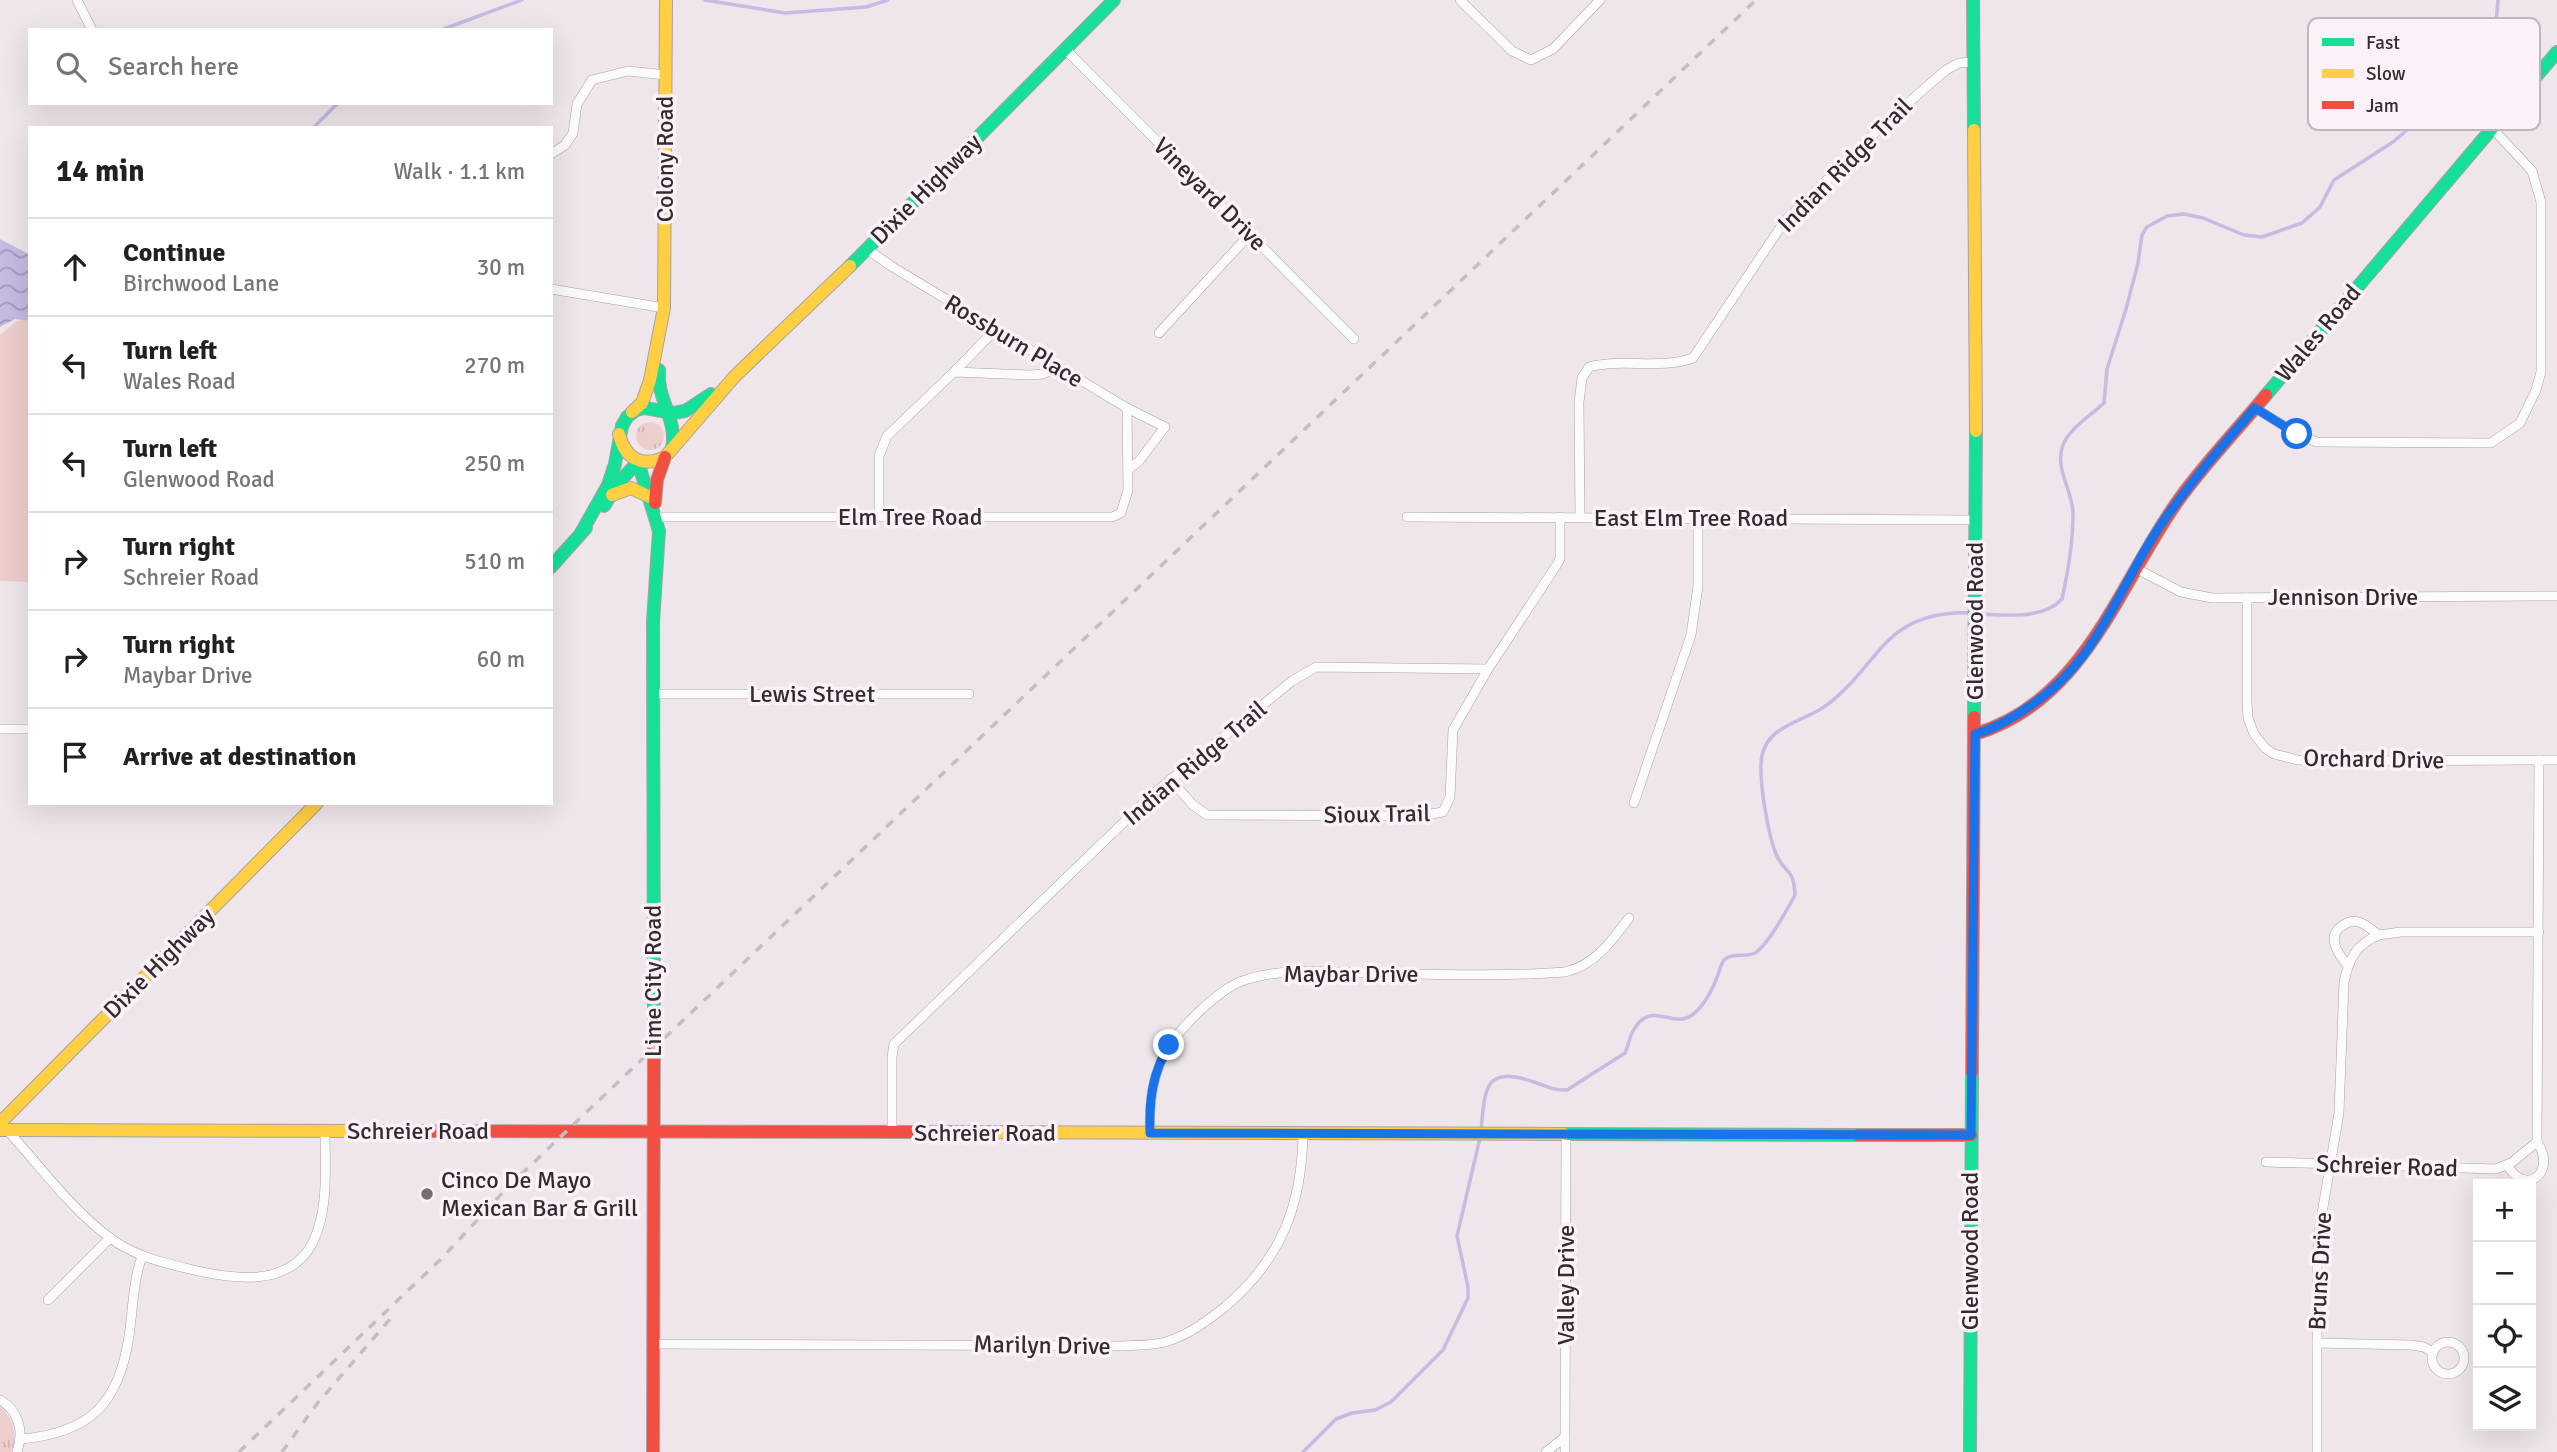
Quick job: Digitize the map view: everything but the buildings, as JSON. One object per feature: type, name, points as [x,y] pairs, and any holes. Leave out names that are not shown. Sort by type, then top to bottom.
[{"type":"street","points":[[77,0],[91,28]]},
{"type":"street","name":"Colony Road","points":[[666,0],[664,351],[657,385],[658,395],[666,412]]},
{"type":"street","name":"Dixie Highway","points":[[668,454],[735,376],[867,249],[1114,0]]},
{"type":"street","points":[[1460,0],[1512,51],[1531,60],[1553,49],[1600,0]]},
{"type":"street","name":"Glenwood Road","points":[[1970,1452],[1975,734],[1973,0]]},
{"type":"street","name":"Vineyard Drive","points":[[1065,49],[1354,339]]},
{"type":"street","name":"Wales Road","points":[[2540,72],[2557,52]]},
{"type":"street","name":"Indian Ridge Trail","points":[[1580,517],[1580,386],[1589,367],[1614,363],[1672,363],[1693,358],[1784,222],[1883,125],[1932,82],[1952,66],[1974,62]]},
{"type":"street","points":[[553,153],[565,145],[573,133],[577,104],[592,79],[628,71],[666,75]]},
{"type":"street","name":"Wales Road","points":[[1975,734],[2010,720],[2044,698],[2074,670],[2089,650],[2135,568],[2181,496],[2490,130]]},
{"type":"street","points":[[2255,408],[2297,434],[2317,442],[2491,443],[2520,423],[2536,390],[2541,372],[2541,202],[2532,171],[2494,130]]},
{"type":"street","points":[[1159,332],[1250,234]]},
{"type":"street","name":"Rossburn Place","points":[[867,249],[995,330],[1127,408],[1165,427],[1146,453],[1128,470]]},
{"type":"street","points":[[553,289],[663,313]]},
{"type":"street","name":"Colony Road","points":[[632,412],[642,403],[650,380],[663,313]]},
{"type":"street","points":[[879,516],[878,473],[882,446],[887,436],[995,330]]},
{"type":"street","points":[[954,372],[1043,374],[1058,367]]},
{"type":"street","name":"Dixie Highway","points":[[632,412],[649,407],[666,412],[692,408],[735,376]]},
{"type":"street","name":"Elm Tree Road","points":[[655,514],[1112,517],[1121,513],[1128,490],[1127,408]]},
{"type":"street","points":[[581,533],[596,510],[614,467],[620,434],[626,418],[632,412]]},
{"type":"street","points":[[620,434],[624,450],[629,457],[638,462],[650,463],[668,454],[675,431],[666,412]]},
{"type":"street","name":"Lime City Road","points":[[655,514],[657,480],[668,454]]},
{"type":"street","points":[[553,565],[600,512],[621,480],[638,462]]},
{"type":"street","name":"Lime City Road","points":[[638,462],[659,531],[652,633],[653,1452]]},
{"type":"street","points":[[612,495],[622,489],[633,488],[650,497]]},
{"type":"street","name":"East Elm Tree Road","points":[[1407,517],[1975,520]]},
{"type":"street","points":[[1488,669],[1560,559],[1560,517]]},
{"type":"street","points":[[1633,803],[1691,635],[1698,586],[1698,518]]},
{"type":"street","name":"Jennison Drive","points":[[2135,568],[2181,593],[2204,597],[2557,596]]},
{"type":"street","name":"Orchard Drive","points":[[2247,598],[2248,718],[2259,741],[2274,754],[2298,760],[2331,761],[2557,760]]},
{"type":"street","name":"Indian Ridge Trail","points":[[892,1132],[894,1044],[1170,779],[1292,681],[1316,667],[1488,669]]},
{"type":"street","name":"Sioux Trail","points":[[1170,779],[1193,805],[1207,815],[1419,816],[1443,812],[1450,797],[1453,730],[1488,669]]},
{"type":"street","name":"Lewis Street","points":[[654,694],[969,694]]},
{"type":"street","points":[[0,729],[28,730]]},
{"type":"street","points":[[2507,1165],[2516,1177],[2536,1180],[2544,1173],[2547,1164],[2546,1154],[2538,1142],[2539,760]]},
{"type":"street","name":"Dixie Highway","points":[[2,1128],[315,805]]},
{"type":"street","name":"Maybar Drive","points":[[1150,1133],[1151,1092],[1160,1060],[1169,1045],[1210,1002],[1244,980],[1276,973],[1310,972],[1565,972],[1581,968],[1607,948],[1629,918]]},
{"type":"street","points":[[2379,935],[2358,922],[2349,922],[2338,928],[2334,937],[2335,946],[2348,965],[2359,946],[2379,935],[2401,932],[2539,932]]},
{"type":"street","name":"Bruns Drive","points":[[2317,1452],[2320,1225],[2342,1080],[2343,998],[2348,965]]},
{"type":"street","points":[[2,1128],[77,1207],[110,1237],[142,1256],[203,1273],[243,1279],[267,1276],[298,1261],[309,1249],[323,1209],[324,1131]]},
{"type":"street","name":"Schreier Road","points":[[2,1128],[1971,1135]]},
{"type":"street","name":"Marilyn Drive","points":[[652,1344],[1118,1346],[1166,1342],[1216,1314],[1252,1281],[1268,1261],[1281,1240],[1293,1210],[1303,1133]]},
{"type":"street","name":"Valley Drive","points":[[1565,1452],[1566,1133]]},
{"type":"street","name":"Schreier Road","points":[[2266,1162],[2496,1169],[2507,1165],[2538,1142]]},
{"type":"street","points":[[48,1300],[110,1237]]},
{"type":"street","points":[[21,1439],[40,1437],[75,1427],[89,1419],[107,1400],[114,1388],[127,1348],[134,1287],[142,1256]]},
{"type":"street","points":[[2317,1343],[2411,1345],[2432,1353]]},
{"type":"street","points":[[0,1400],[15,1414],[20,1428],[21,1439],[17,1452]]},
{"type":"street","points":[[1546,1452],[1565,1437]]},
{"type":"green space","points":[[28,318],[28,582],[0,581],[0,335],[17,321]]},
{"type":"green space","points":[[650,422],[660,426],[664,436],[660,446],[650,450],[640,446],[636,436],[640,426]]},
{"type":"green space","points":[[0,1407],[9,1417],[13,1428],[11,1452],[0,1452]]},
{"type":"water","points":[[0,239],[28,254],[28,321],[15,319],[0,327]]},
{"type":"waterway","points":[[446,28],[522,0]]},
{"type":"waterway","points":[[705,0],[785,13],[866,7],[888,0]]},
{"type":"waterway","points":[[2496,18],[2498,0]]},
{"type":"waterway","points":[[315,126],[336,105]]},
{"type":"waterway","points":[[1978,614],[2023,615],[2045,610],[2062,599],[2070,557],[2073,514],[2062,471],[2063,445],[2070,433],[2104,403],[2107,369],[2126,309],[2142,235],[2147,227],[2167,216],[2184,214],[2203,218],[2244,235],[2262,237],[2302,223],[2320,207],[2334,180],[2407,130]]},
{"type":"waterway","points":[[1481,1131],[1486,1092],[1496,1079],[1505,1076],[1518,1077],[1554,1089],[1567,1090],[1625,1053],[1632,1033],[1646,1017],[1654,1015],[1684,1019],[1692,1015],[1709,994],[1724,960],[1731,956],[1755,953],[1760,949],[1795,895],[1791,875],[1776,854],[1765,810],[1761,764],[1767,743],[1781,729],[1832,701],[1887,641],[1904,628],[1936,616],[1970,613]]},
{"type":"waterway","points":[[1303,1452],[1336,1419],[1352,1413],[1375,1410],[1391,1402],[1443,1350],[1468,1298],[1457,1236],[1480,1138]]},
{"type":"railway","points":[[239,1452],[442,1258],[508,1187],[1756,0]]},
{"type":"railway","points":[[282,1452],[316,1405],[390,1319]]},
{"type":"traffic: fast","points":[[850,266],[1114,0]]},
{"type":"traffic: fast","points":[[1973,0],[1974,130]]},
{"type":"traffic: fast","points":[[2540,72],[2557,52]]},
{"type":"traffic: fast","points":[[2266,395],[2491,130]]},
{"type":"traffic: fast","points":[[659,370],[661,390],[672,428],[672,448]]},
{"type":"traffic: fast","points":[[581,533],[608,485],[622,426],[627,417],[636,410],[645,408],[673,413],[685,411],[711,394]]},
{"type":"traffic: fast","points":[[1974,717],[1976,431]]},
{"type":"traffic: fast","points":[[638,462],[659,531],[653,622],[654,1020]]},
{"type":"traffic: fast","points":[[604,506],[621,480],[638,462]]},
{"type":"traffic: fast","points":[[553,565],[586,528]]},
{"type":"traffic: fast","points":[[1970,1452],[1972,1072]]},
{"type":"traffic: fast","points":[[1564,1134],[1858,1135]]},
{"type":"traffic: slow","points":[[632,412],[642,403],[650,380],[664,308],[666,0]]},
{"type":"traffic: slow","points":[[1974,130],[1976,431]]},
{"type":"traffic: slow","points":[[619,434],[625,450],[636,459],[649,462],[665,457],[735,376],[850,266]]},
{"type":"traffic: slow","points":[[612,495],[631,488],[650,497]]},
{"type":"traffic: slow","points":[[0,1123],[315,805]]},
{"type":"traffic: slow","points":[[0,1130],[374,1131]]},
{"type":"traffic: slow","points":[[961,1132],[1564,1134]]},
{"type":"traffic: jam","points":[[1975,734],[2013,718],[2045,695],[2073,667],[2118,601],[2180,498],[2266,395]]},
{"type":"traffic: jam","points":[[655,503],[657,480],[665,457]]},
{"type":"traffic: jam","points":[[1972,1072],[1974,717]]},
{"type":"traffic: jam","points":[[653,1452],[654,1020]]},
{"type":"traffic: jam","points":[[374,1131],[961,1132]]},
{"type":"traffic: jam","points":[[1858,1135],[1971,1135]]},
{"type":"place","name":"Cinco De Mayo Mexican Bar & Grill","points":[[427,1194]]},
{"type":"route","points":[[1169,1045],[1154,1075],[1149,1109],[1150,1133],[1971,1135],[1975,734],[2010,720],[2044,698],[2074,670],[2089,650],[2135,568],[2181,496],[2255,408],[2297,434]]}]
